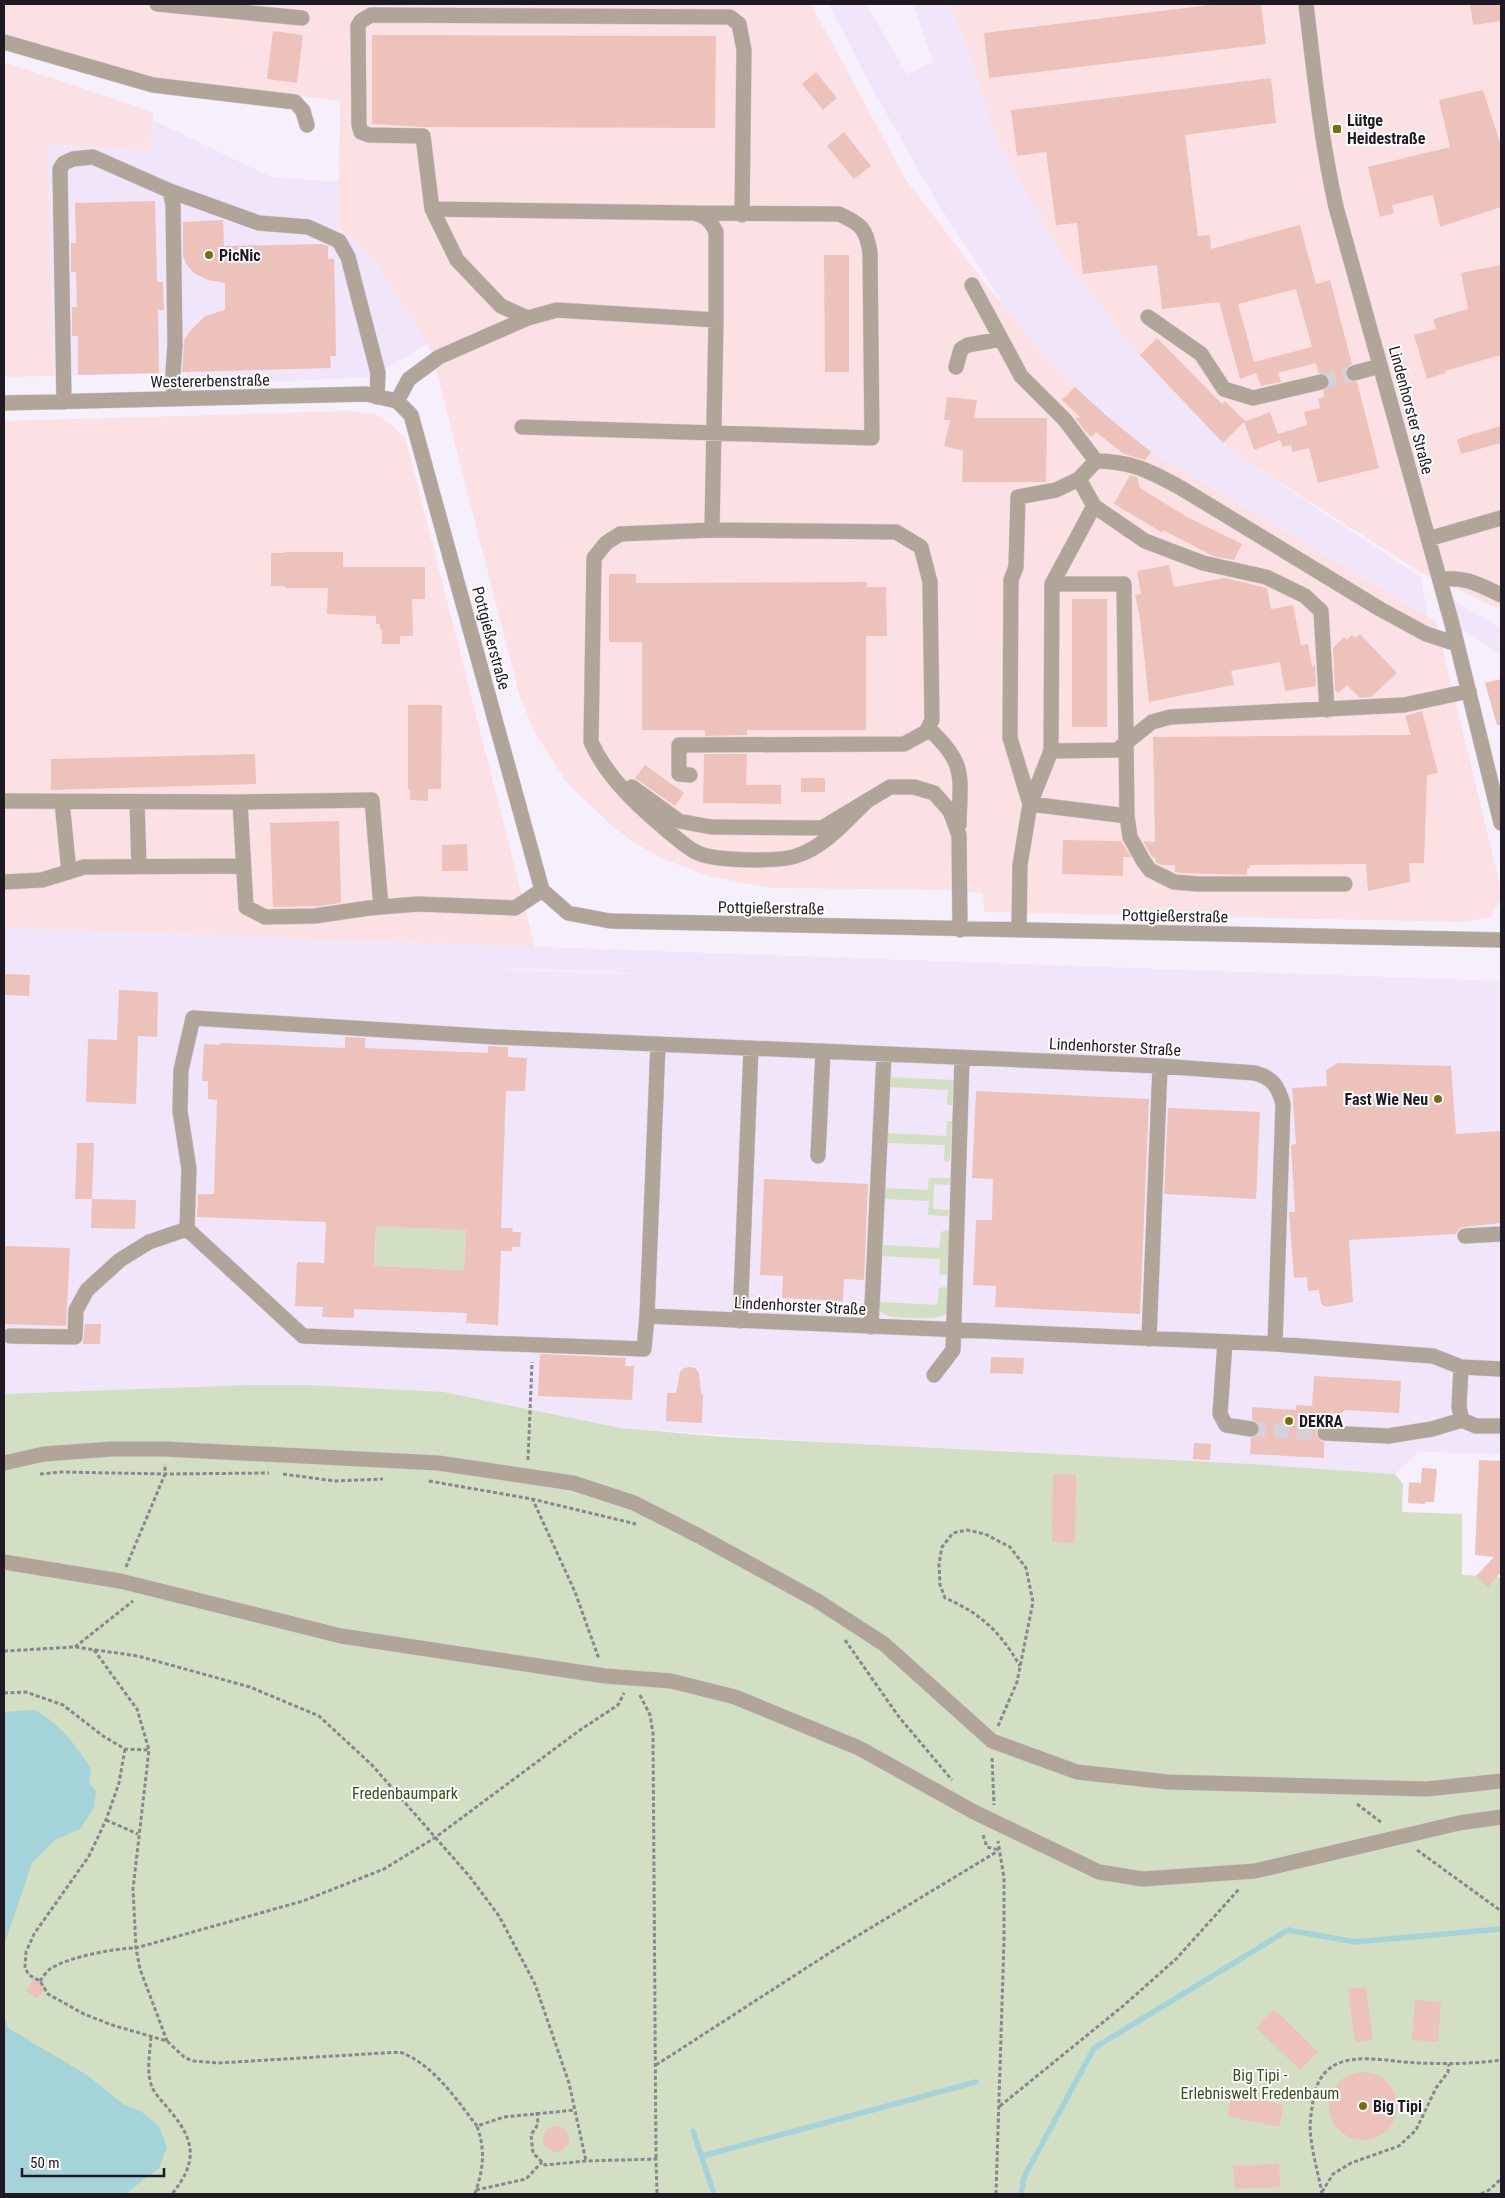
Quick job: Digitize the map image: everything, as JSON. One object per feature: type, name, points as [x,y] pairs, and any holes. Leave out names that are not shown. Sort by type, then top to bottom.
[{"type":"street","points":[[157,4],[302,18]]},
{"type":"street","name":"Lindenhorster Straße","points":[[1306,4],[1327,167],[1457,644],[1501,823]]},
{"type":"street","points":[[528,318],[501,306],[457,260],[432,209],[423,136],[369,136],[361,132],[359,125],[358,26],[361,21],[371,15],[730,17],[739,24],[744,50],[742,215]]},
{"type":"street","points":[[4,42],[153,85],[295,102],[303,110],[307,125]]},
{"type":"street","points":[[64,402],[60,169],[64,163],[73,159],[93,157],[170,191],[259,223],[308,227],[340,241],[348,258],[378,373],[377,397]]},
{"type":"street","points":[[170,191],[173,225],[174,399]]},
{"type":"street","points":[[432,209],[742,215],[839,214],[855,221],[866,233],[870,252],[872,438],[522,427]]},
{"type":"street","points":[[694,214],[708,219],[716,232],[715,434],[712,530]]},
{"type":"street","points":[[972,285],[1020,376],[1065,420],[1096,461]]},
{"type":"street","points":[[397,401],[409,379],[439,357],[528,318],[557,310],[716,320]]},
{"type":"street","points":[[1148,317],[1200,354],[1224,390],[1253,398],[1321,382]]},
{"type":"street","points":[[956,367],[961,349],[968,345],[1001,339]]},
{"type":"street","points":[[1354,373],[1380,366]]},
{"type":"street","name":"Westererbenstraße","points":[[4,403],[366,394],[397,401]]},
{"type":"street","name":"Pottgießerstraße","points":[[397,401],[411,414],[542,890],[568,913],[610,921],[960,930],[1501,940]]},
{"type":"street","points":[[1030,804],[1010,738],[1011,580],[1016,567],[1018,498],[1056,490],[1079,479],[1096,461],[1111,461],[1140,467],[1156,474],[1380,609],[1426,634],[1457,644]]},
{"type":"street","points":[[1079,479],[1094,506],[1145,541],[1203,563],[1266,577],[1305,596],[1317,606],[1321,611],[1327,710]]},
{"type":"street","points":[[1019,930],[1020,865],[1030,804],[1051,751],[1052,584],[1094,506]]},
{"type":"street","points":[[1428,539],[1501,518]]},
{"type":"street","points":[[690,775],[679,774],[679,745],[904,744],[926,732],[932,720],[930,582],[921,547],[896,532],[712,530],[620,534],[606,543],[594,558],[591,742],[599,760],[645,812],[698,853],[718,859],[781,859],[796,856],[820,845],[868,800]]},
{"type":"street","points":[[1440,580],[1452,577],[1463,578],[1501,595]]},
{"type":"street","points":[[1052,584],[1124,584],[1127,816],[1130,837],[1150,870],[1174,882],[1198,884],[1345,884]]},
{"type":"street","points":[[1051,751],[1117,750],[1152,722],[1170,717],[1404,705],[1468,691]]},
{"type":"street","points":[[928,728],[954,755],[960,774],[960,930]]},
{"type":"street","points":[[610,773],[679,821],[711,827],[822,828],[890,787],[914,787],[934,793],[950,811],[959,835]]},
{"type":"street","points":[[4,801],[240,802],[372,800],[381,907]]},
{"type":"street","points":[[62,802],[69,872]]},
{"type":"street","points":[[137,802],[139,866]]},
{"type":"street","points":[[240,802],[246,907],[265,917],[314,916],[418,904],[515,908],[542,890]]},
{"type":"street","points":[[1030,804],[1127,816]]},
{"type":"street","points":[[4,882],[42,880],[84,868],[243,866]]},
{"type":"street","name":"Lindenhorster Straße","points":[[187,1229],[189,1168],[180,1111],[181,1070],[193,1018],[496,1037],[1160,1066],[1255,1073],[1268,1077],[1279,1089],[1283,1104],[1275,1344]]},
{"type":"street","points":[[10,1336],[75,1337],[76,1310],[87,1290],[120,1260],[149,1242],[187,1229],[303,1336],[644,1349],[658,1044]]},
{"type":"street","points":[[740,1321],[751,1048]]},
{"type":"street","points":[[818,1156],[823,1051]]},
{"type":"street","points":[[871,1327],[884,1054]]},
{"type":"street","points":[[934,1375],[953,1350],[962,1058]]},
{"type":"street","points":[[1149,1338],[1160,1066]]},
{"type":"street","points":[[1465,1236],[1501,1234]]},
{"type":"street","name":"Lindenhorster Straße","points":[[646,1316],[1275,1344],[1433,1356],[1461,1366],[1501,1369]]},
{"type":"street","points":[[1225,1342],[1220,1414],[1226,1424],[1251,1429]]},
{"type":"street","points":[[1461,1366],[1459,1407],[1462,1420]]},
{"type":"street","points":[[1325,1433],[1388,1436],[1432,1429],[1462,1420],[1476,1426],[1501,1426]]},
{"type":"street","points":[[4,1463],[44,1454],[112,1449],[165,1449],[438,1463],[573,1483],[634,1503],[700,1536],[816,1600],[884,1644],[992,1741],[1077,1772],[1168,1782],[1427,1788],[1501,1781]]},
{"type":"street","points":[[4,1562],[120,1581],[341,1636],[605,1676],[671,1681],[735,1696],[859,1748],[974,1812],[1099,1872],[1143,1878],[1255,1871],[1459,1823],[1501,1817]]},
{"type":"path","points":[[532,1345],[527,1476],[532,1500],[575,1592],[605,1676]]},
{"type":"path","points":[[120,1581],[165,1474],[165,1449]]},
{"type":"path","points":[[36,1474],[61,1472],[165,1474],[277,1473],[335,1481],[392,1478]]},
{"type":"path","points":[[420,1479],[591,1512],[644,1526]]},
{"type":"path","points":[[996,2194],[1000,2106],[1004,1878],[995,1821],[992,1741],[1016,1682],[1020,1666],[1033,1602],[1026,1568],[1010,1547],[985,1534],[967,1530],[953,1534],[942,1547],[939,1564],[940,1585],[945,1598],[966,1607],[990,1624],[1007,1644],[1020,1666]]},
{"type":"path","points":[[76,1647],[149,1588]]},
{"type":"path","points":[[841,1634],[899,1717],[947,1771],[958,1787]]},
{"type":"path","points":[[4,1651],[76,1647],[138,1656],[250,1687],[320,1716],[372,1765],[436,1836],[499,1916],[535,1984],[569,2083],[586,2161]]},
{"type":"path","points":[[94,1650],[137,1708],[149,1750],[133,1889],[136,1948],[140,1969],[167,2041],[185,2058],[205,2062],[400,2052],[420,2062],[446,2087],[477,2126],[483,2144],[482,2169],[476,2192],[526,2179],[542,2162]]},
{"type":"path","points":[[40,1981],[49,1970],[63,1963],[119,1948],[136,1948],[303,1901],[384,1869],[436,1836],[580,1730],[618,1705],[632,1679]]},
{"type":"path","points":[[632,1679],[650,1715],[653,1733],[657,2194]]},
{"type":"path","points":[[4,1693],[26,1692],[63,1705],[103,1736],[125,1749],[149,1750]]},
{"type":"path","points":[[125,1749],[119,1784],[106,1820],[89,1856],[34,1934],[26,1952],[26,1968],[29,1975],[40,1981],[48,1994],[84,2014],[112,2025],[167,2041]]},
{"type":"path","points":[[106,1820],[138,1834]]},
{"type":"path","points":[[656,2065],[834,1950],[999,1850]]},
{"type":"path","points":[[1000,2106],[1123,2006],[1176,1960],[1255,1871]]},
{"type":"path","points":[[151,2037],[152,2087],[180,2122],[188,2137],[191,2148],[191,2159],[185,2174],[172,2194]]},
{"type":"path","points":[[1322,2194],[1311,2138],[1311,2116],[1316,2084],[1326,2070],[1341,2061],[1358,2059],[1449,2064],[1499,2060],[1501,2066]]},
{"type":"path","points":[[1322,2194],[1333,2174],[1351,2163],[1399,2146],[1416,2130],[1436,2088],[1448,2072],[1449,2064]]},
{"type":"path","points":[[477,2126],[504,2116],[575,2110]]},
{"type":"path","points":[[537,2112],[538,2124],[531,2135],[533,2153],[545,2164],[586,2161],[656,2160]]},
{"type":"path","points":[[1481,2194],[1489,2190],[1501,2179]]},
{"type":"shaded area","points":[[4,4],[811,4],[905,178],[987,286],[1054,365],[1100,410],[1151,452],[1436,621],[1501,889],[1501,898],[1491,917],[1464,922],[984,912],[983,893],[946,890],[772,888],[712,877],[663,859],[635,843],[613,827],[566,782],[533,729],[519,694],[431,350],[377,264],[361,246],[338,227],[340,101],[154,78],[4,36]]},
{"type":"shaded area","points":[[829,4],[866,4],[907,74],[933,62],[913,4],[950,4],[967,48],[1137,353],[1170,391],[1241,458],[1421,577],[1428,616],[1151,452],[1100,410],[1054,365],[1009,313],[934,197],[873,90]]},
{"type":"shaded area","points":[[950,4],[1501,4],[1501,610],[1420,572],[1241,458],[1170,391],[1137,353],[1060,253],[996,137],[967,48]]},
{"type":"shaded area","points":[[4,62],[153,112],[151,151],[47,144],[54,376],[4,377]]},
{"type":"shaded area","name":"PicNic","points":[[153,120],[271,177],[339,182],[338,227],[361,246],[377,264],[428,344],[370,377],[188,386],[188,378],[186,378],[185,373],[54,376],[47,144],[151,150]]},
{"type":"shaded area","points":[[347,411],[374,414],[392,425],[406,440],[535,947],[4,928],[4,421]]},
{"type":"shaded area","points":[[1443,593],[1501,629],[1501,655],[1452,624]]},
{"type":"shaded area","points":[[4,928],[1501,981],[1501,1454],[1419,1452],[1395,1474],[897,1447],[621,1428],[444,1392],[4,1394]],"holes":[[[387,965],[582,971],[716,977]]]},
{"type":"green space","points":[[886,1077],[953,1080],[952,1105],[947,1105],[948,1090],[889,1087],[887,1133],[946,1136],[947,1121],[952,1121],[950,1161],[944,1160],[945,1145],[887,1143],[885,1188],[928,1190],[929,1178],[950,1178],[949,1185],[934,1184],[933,1209],[949,1210],[948,1216],[928,1215],[929,1201],[884,1199],[882,1245],[939,1248],[941,1232],[947,1230],[953,1233],[951,1275],[939,1274],[940,1259],[882,1256],[880,1302],[937,1305],[939,1288],[945,1287],[951,1289],[950,1303],[948,1310],[940,1317],[915,1318],[886,1315],[882,1313],[876,1303]]},
{"type":"green space","points":[[353,1224],[466,1230],[464,1270],[374,1266],[376,1239],[353,1238]]},
{"type":"green space","name":"Fredenbaumpark","points":[[250,1385],[307,1385],[444,1392],[621,1428],[723,1437],[1249,1464],[1395,1474],[1403,1484],[1402,1512],[1462,1514],[1462,1575],[1501,1577],[1501,2194],[4,2194],[4,1394]]},
{"type":"water","points":[[35,1710],[53,1722],[66,1735],[91,1768],[89,1783],[96,1791],[94,1808],[80,1829],[55,1840],[32,1863],[4,1945],[4,1712]]},
{"type":"water","points":[[4,2016],[8,2028],[87,2075],[123,2104],[142,2112],[159,2126],[167,2147],[159,2168],[125,2194],[4,2194]]},
{"type":"building","points":[[1217,4],[1261,4],[1266,44],[989,78],[984,33]]},
{"type":"building","points":[[1470,4],[1501,4],[1501,21],[1473,25]]},
{"type":"building","points":[[273,31],[303,35],[297,83],[267,79]]},
{"type":"building","points":[[372,35],[716,36],[715,128],[423,127],[372,124]]},
{"type":"building","points":[[816,72],[837,98],[823,110],[802,84]]},
{"type":"building","points":[[1271,78],[1276,123],[1185,135],[1198,236],[1210,235],[1211,249],[1300,225],[1316,284],[1330,280],[1352,364],[1347,367],[1345,375],[1348,380],[1357,382],[1379,468],[1318,483],[1309,448],[1292,452],[1291,445],[1283,447],[1280,440],[1254,450],[1244,422],[1270,412],[1278,434],[1307,425],[1304,412],[1320,408],[1318,399],[1324,397],[1323,391],[1330,385],[1328,376],[1318,373],[1316,363],[1278,373],[1281,382],[1261,386],[1256,373],[1240,379],[1219,302],[1162,309],[1157,265],[1083,274],[1077,223],[1056,225],[1046,152],[1017,156],[1011,110]],"holes":[[[1296,289],[1312,347],[1254,362],[1238,304]]]},
{"type":"building","points":[[1483,90],[1501,146],[1501,207],[1440,227],[1433,195],[1392,205],[1394,213],[1380,217],[1368,167],[1450,147],[1439,100]]},
{"type":"building","points":[[844,132],[871,166],[854,179],[827,146]]},
{"type":"building","points":[[155,201],[157,282],[163,282],[164,310],[158,310],[159,373],[78,375],[78,336],[72,336],[72,307],[77,307],[76,272],[71,272],[71,243],[76,243],[75,203]]},
{"type":"building","points":[[223,220],[224,246],[322,244],[328,246],[328,259],[334,259],[335,294],[336,356],[330,356],[331,368],[182,372],[184,341],[190,331],[205,316],[225,310],[225,283],[208,280],[194,273],[186,264],[183,256],[183,222]]},
{"type":"building","points":[[824,255],[849,255],[849,372],[825,372]]},
{"type":"building","points":[[1501,265],[1501,355],[1445,371],[1445,373],[1427,379],[1414,335],[1436,329],[1433,319],[1468,309],[1461,273]]},
{"type":"building","points":[[1157,338],[1222,404],[1225,401],[1245,421],[1223,443],[1140,355]]},
{"type":"building","points":[[1075,387],[1151,452],[1145,460],[1124,454],[1096,432],[1091,437],[1087,433],[1075,418],[1081,418],[1062,400]]},
{"type":"building","points":[[947,397],[977,400],[974,418],[1047,418],[1046,482],[962,482],[963,451],[944,446],[950,420],[944,420]]},
{"type":"building","points":[[1501,426],[1501,443],[1461,454],[1457,439]]},
{"type":"building","points":[[1130,475],[1137,477],[1140,488],[1187,517],[1242,544],[1234,560],[1213,556],[1163,530],[1163,533],[1114,504]]},
{"type":"building","points":[[343,552],[343,567],[425,567],[425,599],[412,599],[413,636],[400,636],[400,644],[382,644],[382,629],[380,629],[380,624],[376,624],[376,616],[327,614],[328,588],[285,588],[285,586],[271,586],[271,553]]},
{"type":"building","points":[[1169,565],[1174,587],[1225,578],[1267,588],[1271,609],[1293,605],[1301,645],[1308,644],[1312,667],[1315,664],[1316,686],[1285,691],[1280,662],[1231,671],[1234,685],[1149,702],[1140,618],[1135,595],[1141,594],[1137,571]]},
{"type":"building","points":[[609,574],[636,574],[636,583],[867,582],[867,587],[886,587],[887,636],[866,636],[866,730],[747,730],[747,735],[705,736],[705,730],[642,730],[642,642],[609,642]]},
{"type":"building","points":[[1072,599],[1107,599],[1107,727],[1072,727]]},
{"type":"building","points":[[1360,634],[1397,673],[1371,697],[1360,698],[1347,685],[1338,693],[1335,690],[1333,648],[1344,637],[1347,640],[1352,635],[1356,638]]},
{"type":"building","points":[[1501,679],[1501,725],[1497,725],[1485,683]]},
{"type":"building","points":[[408,705],[442,705],[441,789],[428,789],[428,801],[410,800],[410,789],[408,789]]},
{"type":"building","points":[[1422,711],[1438,773],[1427,775],[1424,863],[1409,863],[1410,882],[1368,891],[1366,864],[1250,865],[1250,868],[1247,868],[1247,875],[1181,873],[1175,872],[1175,865],[1156,863],[1155,858],[1152,857],[1143,841],[1155,842],[1153,737],[1411,735],[1405,716]]},
{"type":"building","points":[[255,754],[256,784],[51,790],[51,759]]},
{"type":"building","points":[[704,754],[747,754],[746,785],[781,785],[781,804],[703,803]]},
{"type":"building","points":[[645,765],[684,793],[675,806],[635,778]]},
{"type":"building","points":[[801,778],[825,778],[825,792],[801,792]]},
{"type":"building","points":[[339,821],[341,903],[320,906],[273,907],[270,823]]},
{"type":"building","points":[[1063,840],[1121,841],[1131,857],[1123,857],[1123,876],[1062,874]]},
{"type":"building","points":[[467,844],[468,871],[442,871],[442,845]]},
{"type":"building","points":[[4,974],[30,975],[29,996],[4,995]]},
{"type":"building","points":[[119,990],[158,992],[157,1037],[138,1036],[136,1104],[86,1102],[88,1039],[117,1040]]},
{"type":"building","points":[[345,1037],[365,1038],[365,1048],[488,1053],[488,1046],[508,1047],[508,1057],[527,1058],[525,1091],[506,1091],[501,1228],[513,1228],[512,1232],[521,1232],[520,1247],[512,1247],[512,1251],[501,1251],[498,1325],[466,1323],[467,1313],[354,1309],[354,1318],[322,1317],[323,1307],[295,1306],[297,1262],[324,1263],[326,1222],[197,1217],[198,1194],[214,1194],[217,1100],[208,1099],[208,1081],[202,1081],[204,1044],[345,1048]],"holes":[[[376,1226],[466,1230],[464,1270],[374,1266]]]},
{"type":"building","points":[[1338,1063],[1451,1066],[1456,1134],[1501,1131],[1501,1223],[1464,1227],[1460,1228],[1456,1234],[1349,1240],[1353,1302],[1326,1307],[1321,1304],[1319,1290],[1308,1291],[1307,1277],[1294,1278],[1289,1212],[1295,1212],[1291,1145],[1296,1144],[1292,1088],[1327,1086],[1326,1070]]},
{"type":"building","points":[[976,1091],[1149,1099],[1140,1314],[995,1307],[996,1286],[973,1285],[976,1220],[992,1220],[993,1179],[972,1178]]},
{"type":"building","points":[[1168,1108],[1260,1112],[1256,1199],[1164,1194]]},
{"type":"building","points":[[77,1143],[94,1143],[92,1199],[75,1199]]},
{"type":"building","points":[[764,1179],[868,1184],[864,1280],[844,1279],[843,1301],[782,1298],[783,1276],[760,1275]]},
{"type":"building","points":[[92,1199],[136,1200],[135,1229],[91,1228]]},
{"type":"building","points":[[4,1246],[70,1248],[66,1326],[4,1324]]},
{"type":"building","points":[[85,1324],[101,1324],[100,1344],[83,1344]]},
{"type":"building","points":[[540,1354],[626,1358],[625,1366],[634,1366],[632,1400],[538,1396]]},
{"type":"building","points":[[991,1357],[1024,1358],[1023,1374],[990,1373]]},
{"type":"building","points":[[684,1368],[695,1368],[699,1373],[701,1394],[703,1394],[702,1423],[666,1421],[667,1393],[676,1393],[680,1372]]},
{"type":"building","name":"DEKRA","points":[[1314,1376],[1401,1381],[1399,1413],[1345,1410],[1341,1414],[1326,1413],[1325,1424],[1317,1428],[1316,1433],[1320,1441],[1324,1442],[1324,1458],[1250,1454],[1251,1438],[1258,1435],[1260,1430],[1257,1422],[1252,1420],[1252,1407],[1296,1410],[1296,1405],[1312,1406]]},
{"type":"building","points":[[1194,1443],[1211,1444],[1210,1460],[1193,1459]]},
{"type":"building","points":[[1479,1460],[1501,1461],[1501,1572],[1488,1587],[1476,1576],[1494,1557],[1475,1555]]},
{"type":"building","points":[[1422,1468],[1437,1469],[1434,1502],[1425,1502],[1425,1504],[1408,1503],[1409,1482],[1421,1483]]},
{"type":"building","points":[[1053,1474],[1076,1475],[1075,1543],[1052,1542]]},
{"type":"building","points":[[34,1978],[46,1987],[37,1999],[26,1990]]},
{"type":"building","points":[[1366,1987],[1373,2040],[1355,2042],[1348,1989]]},
{"type":"building","points":[[1415,2000],[1441,2002],[1438,2042],[1412,2040]]},
{"type":"building","points":[[1274,2009],[1318,2052],[1300,2070],[1256,2028]]},
{"type":"building","name":"Big Tipi","points":[[1363,2072],[1376,2075],[1387,2082],[1394,2093],[1397,2106],[1394,2119],[1387,2130],[1376,2137],[1363,2140],[1350,2137],[1339,2130],[1332,2119],[1329,2106],[1332,2093],[1339,2082],[1350,2075]]},
{"type":"building","points":[[1232,2093],[1284,2105],[1279,2127],[1227,2116]]},
{"type":"building","points":[[556,2126],[566,2129],[569,2139],[566,2149],[556,2152],[546,2149],[543,2139],[546,2129]]},
{"type":"building","points":[[1279,2164],[1280,2187],[1235,2189],[1233,2166]]},
{"type":"waterway","points":[[1021,2194],[1024,2177],[1094,2048],[1288,1930],[1355,1942],[1501,1929]]},
{"type":"waterway","points":[[702,2156],[976,2082]]},
{"type":"waterway","points":[[693,2131],[714,2194]]},
{"type":"tunnel","points":[[1321,382],[1354,373]]},
{"type":"tunnel","points":[[1251,1429],[1325,1433]]},
{"type":"place","name":"Lütge Heidestraße","points":[[1337,129]]},
{"type":"place","name":"PicNic","points":[[209,255]]},
{"type":"place","name":"Fast Wie Neu","points":[[1438,1099]]},
{"type":"place","name":"DEKRA","points":[[1289,1421]]},
{"type":"place","name":"Big Tipi","points":[[1363,2106]]},
{"type":"park label","name":"Big Tipi - Erlebniswelt Fredenbaum","points":[[1260,2084]]}]
